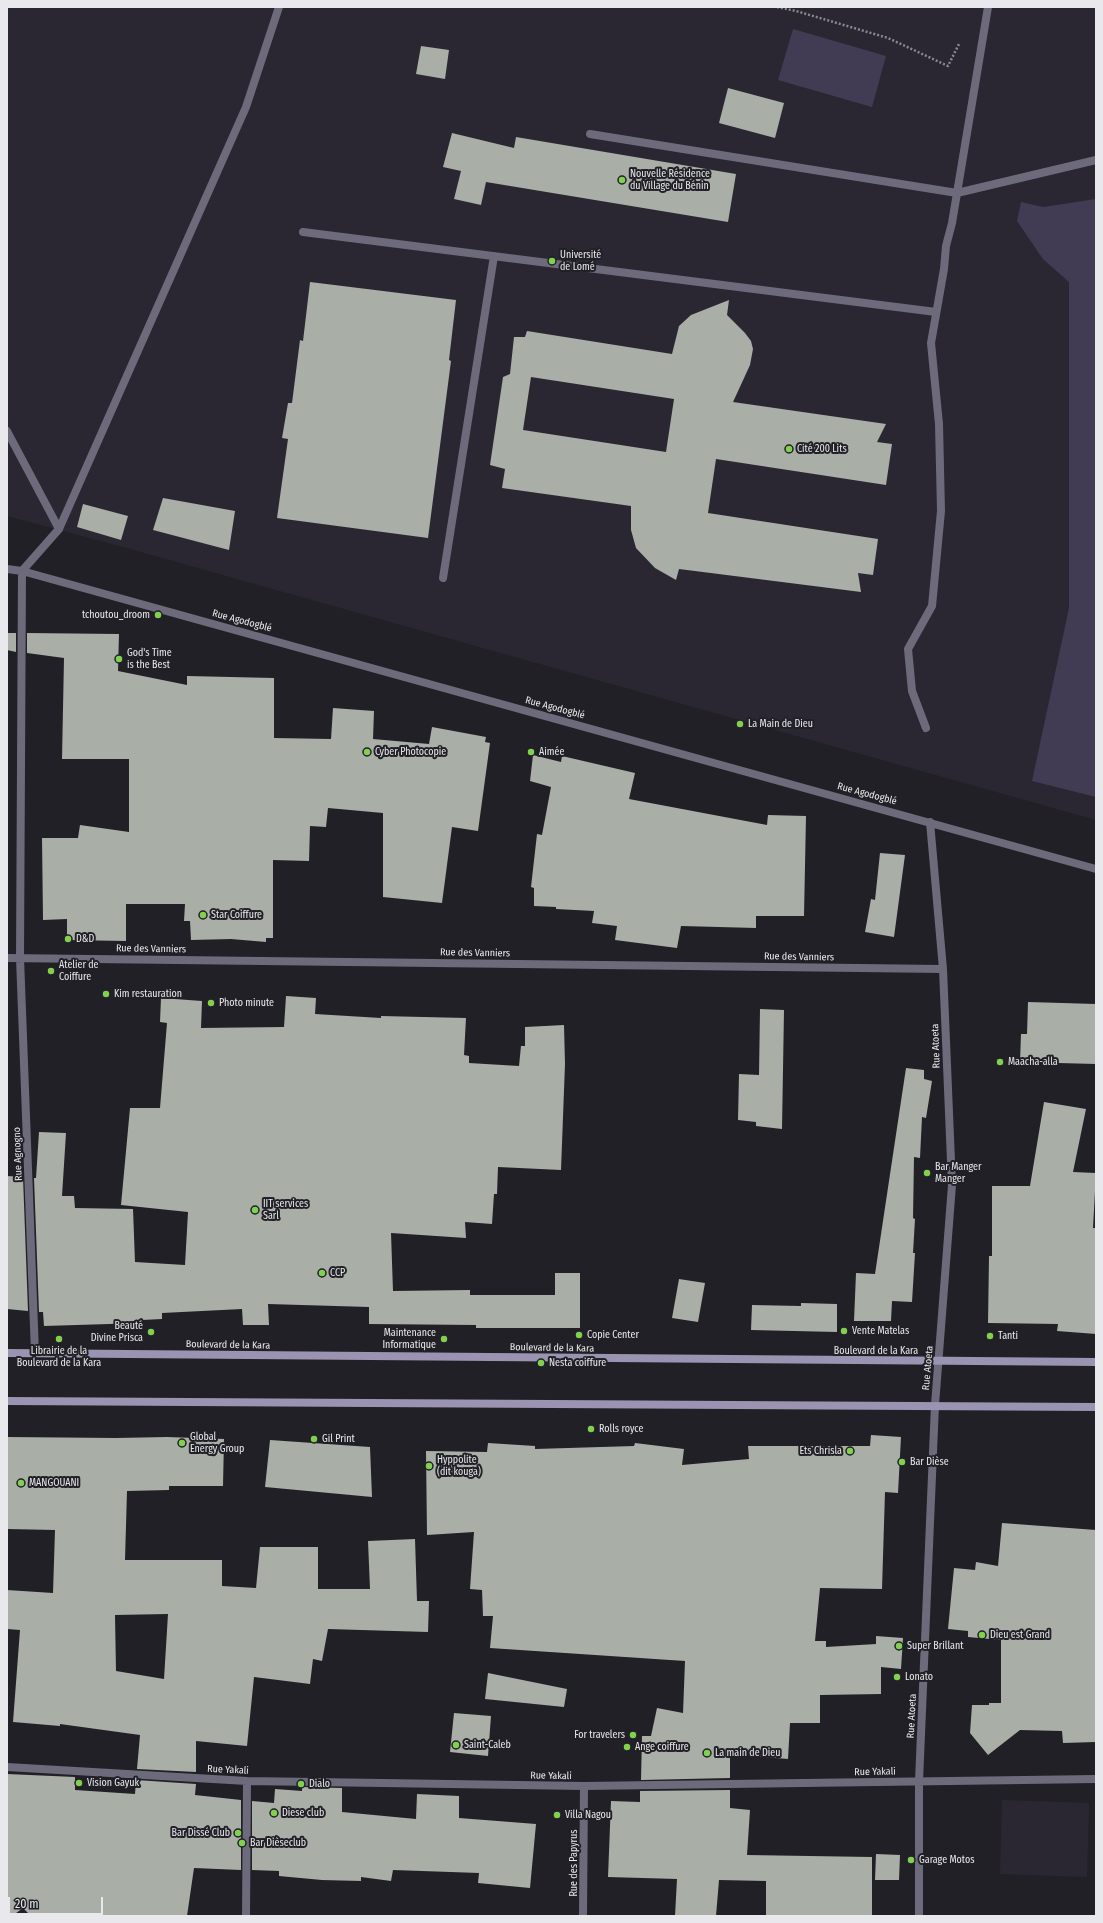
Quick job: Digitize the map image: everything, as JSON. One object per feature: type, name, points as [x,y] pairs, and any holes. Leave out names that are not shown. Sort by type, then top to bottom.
[{"type":"main road","name":"Boulevard de la Kara","points":[[7,1353],[36,1352],[939,1362],[1096,1362]]},
{"type":"main road","points":[[7,1401],[1096,1407]]},
{"type":"street","points":[[22,571],[59,529],[246,107],[279,7]]},
{"type":"street","points":[[926,728],[912,691],[908,649],[932,606],[941,511],[938,424],[930,343],[946,246],[952,223],[988,7]]},
{"type":"street","points":[[590,134],[957,193],[1096,160]]},
{"type":"street","points":[[303,232],[936,312]]},
{"type":"street","points":[[443,578],[494,256]]},
{"type":"street","points":[[7,431],[59,529]]},
{"type":"street","name":"Rue Agodogblé","points":[[7,569],[22,571],[1096,869]]},
{"type":"street","name":"Rue Agnogno","points":[[22,571],[20,958],[36,1352]]},
{"type":"street","name":"Rue Atoeta","points":[[920,1916],[919,1781],[934,1426],[952,1185],[943,968],[930,822]]},
{"type":"street","name":"Rue des Vanniers","points":[[7,958],[943,968]]},
{"type":"street","name":"Rue Yakali","points":[[7,1767],[247,1781],[584,1786],[1096,1779]]},
{"type":"street","points":[[246,1916],[247,1781]]},
{"type":"street","name":"Rue des Papyrus","points":[[583,1916],[584,1786]]},
{"type":"path","points":[[777,7],[796,11],[888,38],[948,66],[961,40]]},
{"type":"shaded area","name":"Université de Lomé","points":[[7,7],[1096,7],[1096,820],[116,545],[7,516]]},
{"type":"shaded area","points":[[793,29],[886,56],[872,107],[778,80]]},
{"type":"shaded area","points":[[1096,199],[1096,797],[1032,781],[1069,608],[1069,282],[1043,259],[1017,221],[1021,202],[1043,207]]},
{"type":"shaded area","points":[[1002,1800],[1089,1803],[1087,1877],[1000,1874]]},
{"type":"building","points":[[421,46],[449,50],[445,79],[416,74]]},
{"type":"building","points":[[728,88],[784,103],[775,138],[719,123]]},
{"type":"building","name":"Nouvelle Résidence du Village du Bénin","points":[[452,133],[514,148],[516,137],[736,174],[728,222],[486,182],[481,205],[454,199],[461,171],[443,167]]},
{"type":"building","points":[[310,282],[456,300],[449,360],[451,361],[428,538],[277,518],[288,439],[282,438],[288,403],[292,403],[300,340],[303,341]]},
{"type":"building","name":"Cité 200 Lits","points":[[729,300],[727,315],[751,341],[753,349],[750,365],[733,402],[886,424],[877,442],[892,444],[886,485],[716,459],[708,513],[878,539],[873,575],[858,573],[861,592],[679,569],[676,580],[655,568],[636,548],[631,530],[631,506],[502,488],[505,469],[490,465],[503,377],[510,374],[514,337],[525,337],[527,331],[672,354],[679,326],[691,315]],"holes":[[[531,377],[674,399],[666,452],[523,430]]]},
{"type":"building","points":[[163,498],[235,511],[229,550],[153,530]]},
{"type":"building","points":[[83,504],[128,516],[121,540],[77,527]]},
{"type":"building","points":[[7,633],[16,633],[16,652],[7,650]]},
{"type":"building","points":[[27,633],[119,634],[118,671],[187,685],[187,676],[274,678],[274,738],[331,739],[333,708],[374,711],[373,739],[429,744],[432,727],[486,737],[485,742],[490,743],[478,831],[452,827],[442,903],[383,897],[383,813],[328,808],[326,827],[310,826],[309,861],[273,860],[273,938],[266,938],[266,942],[231,939],[191,940],[190,921],[184,921],[185,904],[126,904],[126,941],[67,940],[67,919],[43,920],[42,838],[78,838],[80,825],[129,832],[129,759],[62,759],[64,658],[27,653]]},
{"type":"building","points":[[533,755],[561,762],[562,756],[635,773],[629,799],[767,825],[768,815],[806,816],[804,916],[756,916],[756,928],[681,926],[677,948],[615,940],[617,926],[592,923],[594,911],[534,906],[534,888],[531,887],[537,834],[542,835],[551,787],[530,781]]},
{"type":"building","points":[[880,853],[905,855],[894,937],[865,932],[871,899],[875,900]]},
{"type":"building","points":[[286,996],[316,998],[315,1014],[381,1018],[381,1016],[466,1018],[464,1055],[469,1056],[469,1063],[519,1066],[521,1046],[525,1046],[525,1027],[564,1025],[565,1064],[561,1170],[498,1167],[497,1194],[494,1194],[492,1224],[465,1222],[466,1238],[391,1233],[393,1291],[470,1290],[470,1295],[555,1295],[555,1273],[580,1273],[580,1328],[476,1328],[476,1325],[369,1324],[369,1307],[268,1304],[269,1325],[243,1325],[242,1309],[162,1313],[162,1319],[142,1320],[142,1323],[44,1326],[43,1312],[39,1312],[34,1178],[36,1178],[39,1132],[66,1133],[62,1196],[74,1196],[75,1208],[133,1209],[135,1262],[185,1265],[188,1212],[121,1205],[130,1108],[160,1108],[167,1023],[160,1022],[161,998],[202,1001],[201,1028],[284,1027]]},
{"type":"building","points":[[1028,1002],[1096,1004],[1096,1064],[1020,1062],[1021,1034],[1027,1034]]},
{"type":"building","points":[[760,1009],[784,1010],[782,1129],[756,1126],[756,1122],[738,1120],[739,1074],[759,1075]]},
{"type":"building","points":[[906,1068],[924,1070],[924,1079],[932,1081],[926,1118],[922,1117],[920,1158],[914,1157],[913,1218],[915,1219],[913,1253],[915,1253],[912,1302],[892,1301],[891,1321],[854,1321],[856,1273],[875,1274]]},
{"type":"building","points":[[1044,1102],[1086,1109],[1073,1172],[1096,1173],[1093,1228],[1096,1228],[1096,1334],[1057,1331],[1058,1324],[988,1323],[989,1256],[992,1256],[992,1186],[1030,1186]]},
{"type":"building","points":[[7,1176],[23,1177],[28,1311],[7,1309]]},
{"type":"building","points":[[679,1279],[705,1283],[698,1322],[672,1318]]},
{"type":"building","points":[[801,1303],[837,1304],[837,1332],[751,1330],[752,1305],[801,1306]]},
{"type":"building","points":[[871,1435],[901,1437],[898,1493],[885,1492],[882,1589],[820,1588],[815,1641],[826,1641],[826,1647],[876,1644],[876,1636],[903,1638],[901,1669],[881,1667],[881,1694],[820,1695],[820,1723],[790,1723],[788,1759],[730,1754],[730,1778],[641,1780],[642,1736],[651,1736],[657,1708],[683,1713],[685,1661],[490,1648],[493,1616],[483,1616],[482,1590],[470,1589],[474,1532],[427,1535],[426,1451],[487,1452],[488,1443],[535,1446],[535,1449],[634,1446],[635,1443],[684,1449],[682,1465],[749,1459],[748,1446],[870,1446]]},
{"type":"building","points":[[7,1437],[167,1437],[224,1439],[223,1486],[169,1486],[169,1490],[127,1491],[125,1560],[222,1560],[222,1586],[256,1588],[260,1547],[318,1547],[318,1589],[370,1589],[368,1541],[415,1539],[417,1601],[429,1601],[428,1632],[328,1629],[322,1661],[313,1659],[310,1684],[254,1677],[247,1746],[196,1741],[196,1772],[137,1769],[140,1735],[60,1724],[60,1726],[13,1722],[20,1630],[7,1629],[7,1590],[53,1593],[55,1530],[7,1529]],"holes":[[[168,1614],[164,1679],[116,1671],[115,1615]]]},
{"type":"building","points":[[270,1440],[370,1447],[372,1497],[265,1487]]},
{"type":"building","points":[[1002,1523],[1096,1530],[1096,1742],[1063,1743],[1062,1731],[1020,1730],[988,1755],[970,1733],[972,1705],[1001,1703],[1001,1640],[968,1637],[968,1631],[948,1629],[954,1568],[975,1570],[976,1562],[998,1566]]},
{"type":"building","points":[[488,1673],[567,1689],[564,1707],[485,1699]]},
{"type":"building","points":[[454,1713],[491,1716],[488,1756],[450,1752]]},
{"type":"building","points":[[7,1774],[75,1777],[75,1790],[135,1794],[136,1780],[196,1784],[195,1795],[241,1800],[241,1870],[194,1868],[187,1916],[31,1916],[23,1908],[12,1916],[7,1916]]},
{"type":"building","points":[[302,1787],[342,1788],[342,1812],[416,1819],[417,1794],[459,1796],[459,1818],[536,1824],[530,1888],[478,1883],[479,1873],[393,1870],[391,1881],[361,1877],[361,1881],[322,1880],[279,1876],[279,1871],[252,1870],[252,1801],[274,1803],[275,1789],[302,1791]]},
{"type":"building","points":[[730,1790],[730,1808],[750,1810],[747,1855],[872,1857],[872,1916],[766,1916],[766,1881],[719,1880],[716,1916],[675,1916],[677,1879],[608,1877],[611,1801],[640,1802],[640,1791]]},
{"type":"building","points":[[876,1854],[900,1855],[899,1880],[875,1880]]},
{"type":"place","name":"Nouvelle Résidence du Village du Bénin","points":[[622,180]]},
{"type":"place","name":"Université de Lomé","points":[[552,261]]},
{"type":"place","name":"Cité 200 Lits","points":[[789,449]]},
{"type":"place","name":"tchoutou_droom","points":[[158,615]]},
{"type":"place","name":"God's Time is the Best","points":[[119,659]]},
{"type":"place","name":"La Main de Dieu","points":[[740,724]]},
{"type":"place","name":"Cyber Photocopie","points":[[367,752]]},
{"type":"place","name":"Aimée","points":[[531,752]]},
{"type":"place","name":"Star Coiffure","points":[[203,915]]},
{"type":"place","name":"D&D","points":[[68,939]]},
{"type":"place","name":"Atelier de Coiffure","points":[[51,971]]},
{"type":"place","name":"Kim restauration","points":[[106,994]]},
{"type":"place","name":"Photo minute","points":[[211,1003]]},
{"type":"place","name":"Maacha-alla","points":[[1000,1062]]},
{"type":"place","name":"Bar Manger Manger","points":[[927,1173]]},
{"type":"place","name":"IIT services Sarl","points":[[255,1210]]},
{"type":"place","name":"CCP","points":[[322,1273]]},
{"type":"place","name":"Vente Matelas","points":[[844,1331]]},
{"type":"place","name":"Beauté Divine Prisca","points":[[151,1332]]},
{"type":"place","name":"Copie Center","points":[[579,1335]]},
{"type":"place","name":"Tanti","points":[[990,1336]]},
{"type":"place","name":"Librairie de la Boulevard de la Kara","points":[[59,1339]]},
{"type":"place","name":"Maintenance Informatique","points":[[444,1339]]},
{"type":"place","name":"Nesta coiffure","points":[[541,1363]]},
{"type":"place","name":"Rolls royce","points":[[591,1429]]},
{"type":"place","name":"Gil Print","points":[[314,1439]]},
{"type":"place","name":"Global Energy Group","points":[[182,1443]]},
{"type":"place","name":"Ets Chrisla","points":[[850,1451]]},
{"type":"place","name":"Bar Dièse","points":[[902,1462]]},
{"type":"place","name":"Hyppolite (dit kouga)","points":[[429,1466]]},
{"type":"place","name":"MANGOUANI","points":[[21,1483]]},
{"type":"place","name":"Dieu est Grand","points":[[982,1635]]},
{"type":"place","name":"Super Brillant","points":[[899,1646]]},
{"type":"place","name":"Lonato","points":[[897,1677]]},
{"type":"place","name":"For travelers","points":[[633,1735]]},
{"type":"place","name":"Saint-Caleb","points":[[456,1745]]},
{"type":"place","name":"Ange coiffure","points":[[627,1747]]},
{"type":"place","name":"La main de Dieu","points":[[707,1753]]},
{"type":"place","name":"Vision Gayuk","points":[[79,1783]]},
{"type":"place","name":"Dialo","points":[[301,1784]]},
{"type":"place","name":"Diese club","points":[[274,1813]]},
{"type":"place","name":"Villa Nagou","points":[[557,1815]]},
{"type":"place","name":"Bar Dissé Club","points":[[238,1833]]},
{"type":"place","name":"Bar Dièseclub","points":[[242,1843]]},
{"type":"place","name":"Garage Motos","points":[[911,1860]]}]
